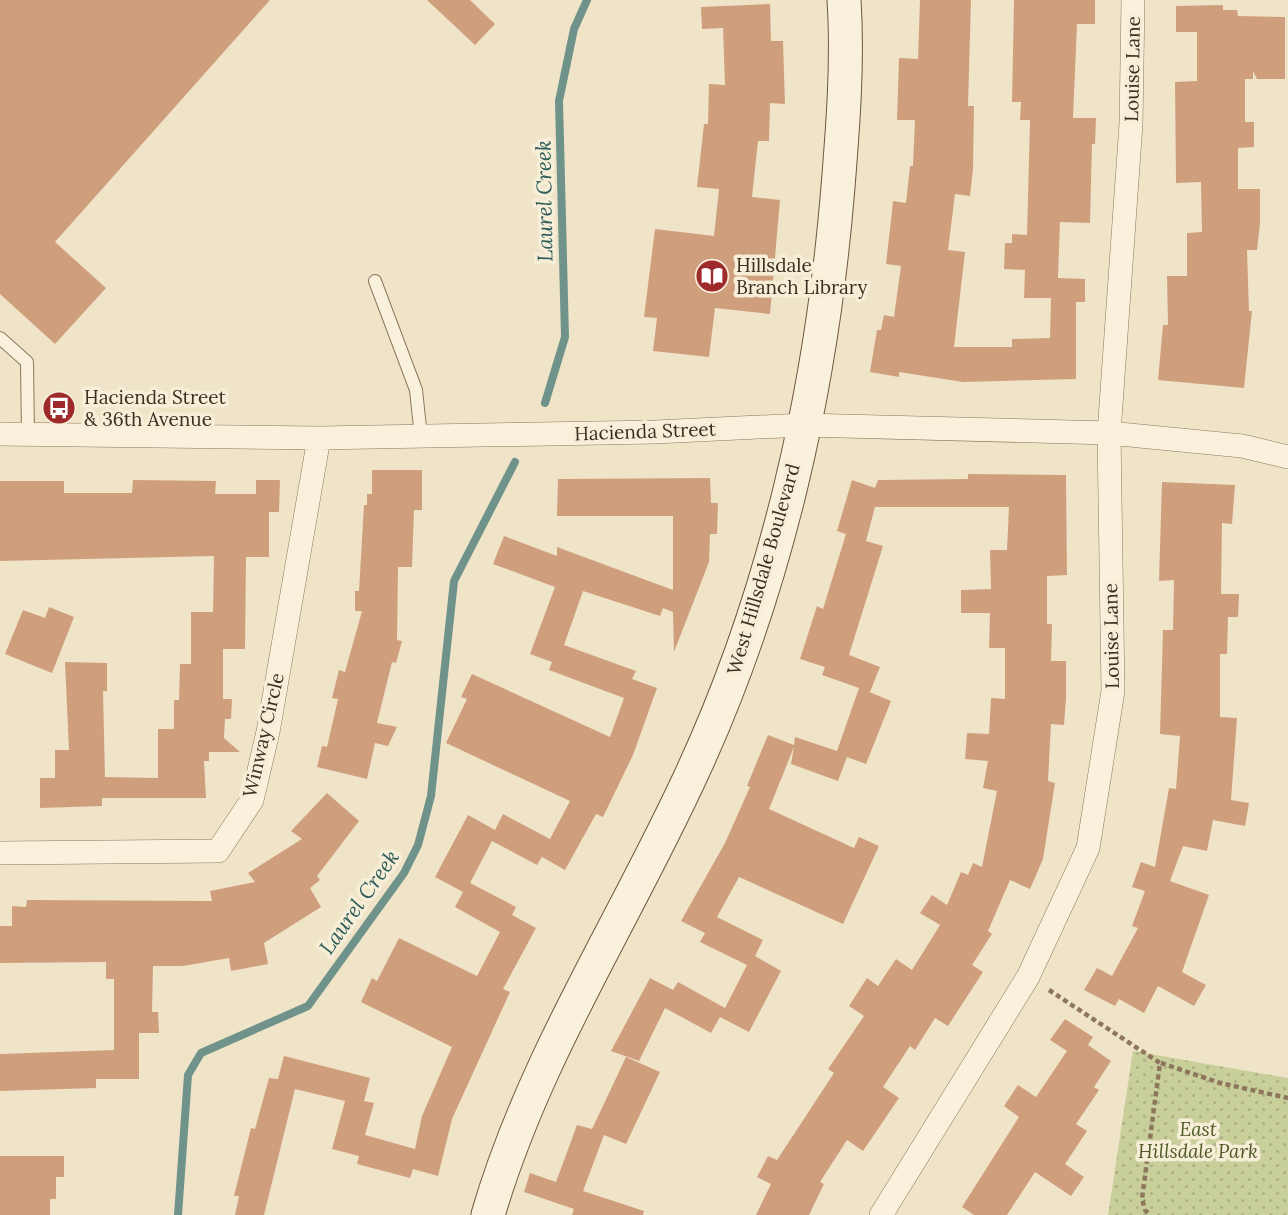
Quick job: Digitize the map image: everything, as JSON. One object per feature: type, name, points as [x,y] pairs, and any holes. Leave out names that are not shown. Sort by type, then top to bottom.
[{"type":"main road","name":"West Hillsdale Boulevard","points":[[488,1215],[517,1125],[551,1049],[671,818],[718,713],[746,639],[776,541],[822,331],[835,226],[843,123],[844,0]]},
{"type":"street","name":"Louise Lane","points":[[881,1215],[1028,977],[1088,848],[1114,691],[1109,433],[1131,124],[1133,0]]},
{"type":"street","name":"Hacienda Street","points":[[0,435],[421,437],[655,432],[803,425],[1109,433],[1241,446],[1288,457]]},
{"type":"street","name":"Winway Circle","points":[[0,853],[218,850],[252,800],[268,732],[319,438]]},
{"type":"lane","points":[[375,281],[416,390],[421,437]]},
{"type":"lane","points":[[0,338],[27,362],[28,435]]},
{"type":"path","points":[[1028,977],[1160,1063],[1220,1083],[1288,1098]]},
{"type":"path","points":[[1150,1215],[1144,1210],[1142,1199],[1160,1063]]},
{"type":"green space","name":"East Hillsdale Park","points":[[1133,1051],[1288,1078],[1288,1215],[1108,1215]]},
{"type":"building","points":[[0,0],[270,0],[55,242],[106,288],[55,344],[0,294]]},
{"type":"building","points":[[427,0],[470,0],[495,24],[475,45]]},
{"type":"building","points":[[920,0],[971,0],[968,106],[974,106],[973,169],[970,196],[955,194],[948,250],[965,252],[954,347],[1012,347],[1012,339],[1050,338],[1051,298],[1024,298],[1025,270],[1004,269],[1005,243],[1012,243],[1012,234],[1027,235],[1030,120],[1020,120],[1021,102],[1012,102],[1014,0],[1095,0],[1095,24],[1077,24],[1073,118],[1096,118],[1095,144],[1092,144],[1090,223],[1060,222],[1058,278],[1085,279],[1085,302],[1076,302],[1076,379],[963,382],[899,372],[899,377],[870,372],[877,330],[881,330],[884,315],[894,317],[901,266],[886,264],[893,201],[906,203],[910,166],[913,166],[915,120],[897,120],[899,58],[918,59]]},
{"type":"building","points":[[770,4],[771,41],[783,41],[785,104],[770,103],[769,141],[758,141],[752,197],[780,200],[770,314],[715,308],[709,357],[653,351],[657,318],[644,317],[655,229],[714,236],[719,189],[697,187],[704,124],[708,124],[709,84],[725,85],[723,28],[702,29],[701,7]]},
{"type":"building","points":[[1223,5],[1223,10],[1237,10],[1238,16],[1285,17],[1285,79],[1257,79],[1253,71],[1253,79],[1245,79],[1245,122],[1254,122],[1254,147],[1238,148],[1238,189],[1260,189],[1260,223],[1257,250],[1247,250],[1249,311],[1252,311],[1244,388],[1158,380],[1163,325],[1168,325],[1167,276],[1187,276],[1187,233],[1202,232],[1201,182],[1176,183],[1175,82],[1197,81],[1197,32],[1176,32],[1176,6]]},
{"type":"building","points":[[372,470],[422,470],[422,510],[414,510],[412,567],[398,567],[397,640],[402,641],[396,663],[392,662],[377,723],[397,727],[388,746],[375,743],[367,779],[317,767],[322,746],[327,747],[338,699],[332,698],[339,670],[345,672],[362,611],[355,611],[355,591],[359,591],[364,505],[367,505],[367,494],[372,494]]},
{"type":"building","points":[[968,474],[1066,475],[1067,575],[1047,576],[1047,624],[1052,624],[1051,661],[1066,661],[1066,699],[1064,725],[1051,724],[1048,781],[1055,783],[1043,859],[1030,889],[1010,880],[988,931],[992,934],[972,965],[983,972],[948,1026],[935,1018],[915,1050],[910,1046],[883,1087],[899,1098],[863,1151],[847,1140],[820,1182],[824,1184],[809,1215],[756,1215],[771,1184],[757,1177],[768,1156],[777,1160],[834,1073],[828,1069],[864,1016],[849,1006],[867,978],[878,986],[896,959],[912,970],[940,925],[920,913],[932,895],[947,905],[961,872],[968,875],[973,863],[982,867],[997,791],[983,788],[988,761],[965,759],[967,733],[989,734],[991,698],[1005,699],[1005,648],[989,648],[990,613],[961,613],[961,590],[991,589],[990,550],[1007,550],[1009,507],[875,507],[866,541],[883,546],[849,655],[880,667],[870,692],[867,691],[891,701],[866,764],[847,757],[838,781],[791,764],[794,747],[769,809],[854,848],[859,837],[879,846],[843,924],[739,877],[717,917],[763,940],[755,956],[781,971],[749,1032],[720,1017],[711,1033],[665,1008],[639,1061],[611,1051],[650,978],[673,990],[678,982],[725,1008],[747,965],[700,942],[705,933],[681,921],[725,843],[750,787],[747,786],[768,735],[794,745],[795,737],[837,751],[859,688],[822,675],[825,667],[800,659],[817,606],[823,609],[846,534],[837,531],[852,480],[875,488],[878,480],[968,479]]},
{"type":"building","points":[[710,478],[711,503],[718,503],[717,534],[710,534],[709,562],[674,652],[673,612],[663,608],[660,616],[583,591],[564,645],[636,671],[632,679],[657,688],[633,755],[603,817],[596,814],[565,870],[542,857],[537,865],[492,841],[470,883],[516,907],[512,915],[536,928],[503,989],[510,992],[452,1119],[438,1176],[413,1169],[410,1178],[357,1164],[359,1156],[332,1149],[345,1101],[295,1089],[264,1215],[235,1215],[239,1196],[234,1196],[251,1128],[255,1129],[269,1078],[278,1079],[284,1056],[370,1078],[364,1101],[374,1103],[365,1135],[415,1149],[422,1116],[452,1047],[361,1002],[372,978],[377,981],[399,938],[477,976],[500,932],[455,907],[463,892],[435,877],[468,815],[495,830],[503,814],[550,839],[570,801],[446,743],[467,699],[461,697],[472,674],[610,737],[624,698],[549,670],[552,662],[530,654],[555,587],[493,564],[504,536],[557,556],[557,547],[673,590],[673,516],[557,516],[558,479]]},
{"type":"building","points":[[133,480],[216,481],[215,494],[256,494],[256,480],[280,480],[279,512],[269,512],[269,557],[246,557],[245,649],[223,649],[223,699],[232,699],[231,719],[225,719],[224,738],[240,752],[209,752],[209,761],[204,761],[206,798],[102,798],[102,806],[40,808],[40,778],[55,778],[55,750],[69,750],[65,662],[107,663],[107,691],[103,691],[105,777],[158,778],[158,729],[174,729],[174,700],[179,700],[180,664],[191,664],[191,612],[213,612],[214,556],[0,561],[0,481],[64,481],[64,493],[132,493]]},
{"type":"building","points":[[1162,482],[1235,485],[1232,524],[1222,523],[1221,594],[1239,594],[1238,617],[1228,617],[1227,654],[1220,654],[1220,717],[1237,718],[1231,800],[1249,803],[1245,826],[1213,820],[1207,851],[1183,846],[1170,881],[1209,895],[1182,972],[1206,985],[1194,1006],[1158,986],[1144,1013],[1119,999],[1115,1006],[1084,990],[1097,968],[1112,976],[1138,928],[1132,926],[1145,891],[1132,887],[1141,862],[1155,867],[1169,788],[1176,789],[1180,736],[1160,734],[1163,630],[1173,630],[1174,580],[1159,581]]},
{"type":"building","points":[[49,607],[74,617],[52,673],[5,654],[23,610],[45,618]]},
{"type":"building","points":[[327,793],[359,821],[317,876],[320,880],[310,888],[321,907],[264,943],[268,964],[231,971],[229,958],[183,966],[153,966],[152,1012],[158,1012],[159,1033],[139,1033],[139,1079],[96,1079],[96,1088],[0,1091],[0,1054],[114,1050],[114,979],[106,979],[106,962],[0,963],[0,926],[12,926],[12,906],[26,907],[27,900],[212,901],[210,891],[255,882],[248,873],[302,839],[291,831]]},
{"type":"building","points":[[1065,1019],[1093,1037],[1088,1045],[1111,1061],[1094,1087],[1099,1090],[1076,1124],[1087,1131],[1065,1164],[1084,1177],[1071,1196],[1035,1172],[1007,1215],[974,1215],[962,1207],[1019,1117],[1004,1106],[1018,1085],[1036,1097],[1067,1051],[1050,1040]]},
{"type":"building","points":[[626,1057],[660,1072],[626,1144],[604,1135],[583,1191],[644,1211],[643,1215],[572,1215],[574,1209],[524,1192],[530,1173],[556,1182],[577,1125],[592,1129]]},
{"type":"building","points":[[0,1156],[64,1156],[64,1177],[56,1177],[56,1199],[50,1199],[50,1215],[0,1215]]},
{"type":"waterway","name":"Laurel Creek","points":[[545,403],[565,337],[559,101],[574,29],[587,0]]},
{"type":"waterway","name":"Laurel Creek","points":[[178,1215],[188,1075],[201,1053],[308,1006],[404,873],[418,845],[431,796],[454,581],[515,462]]},
{"type":"place","name":"Hillsdale Branch Library","points":[[712,276]]},
{"type":"place","name":"Hacienda Street & 36th Avenue","points":[[59,408]]}]
